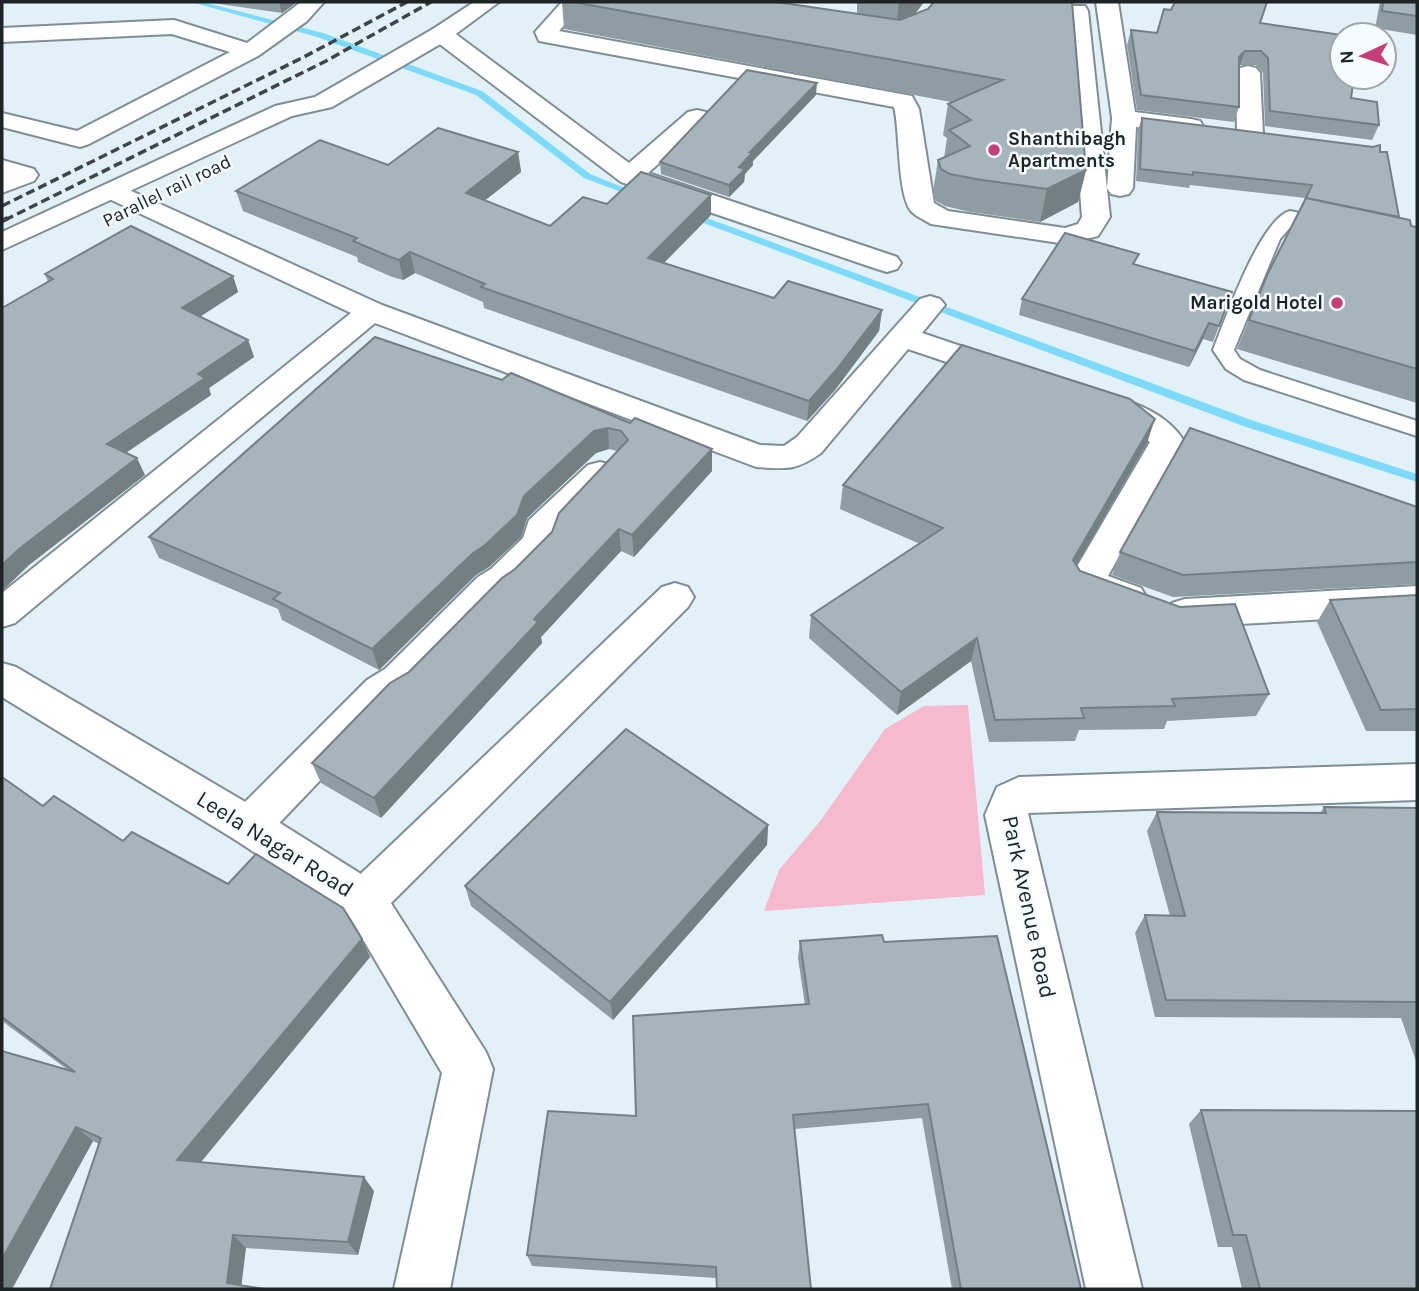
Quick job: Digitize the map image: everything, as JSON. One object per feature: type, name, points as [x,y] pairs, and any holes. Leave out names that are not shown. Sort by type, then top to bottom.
[{"type":"street","name":"Parallel rail road","points":[[2,242],[128,198],[304,124],[323,102],[441,34],[488,2]]},
{"type":"street","points":[[571,2],[546,32],[547,36],[903,101],[907,109],[917,191],[922,207],[942,218],[1066,236],[1088,230],[1096,217],[1077,11]]},
{"type":"street","points":[[1051,9],[1077,11],[1108,8],[1124,118],[1120,188]]},
{"type":"street","points":[[2,120],[80,139],[250,51],[306,9]]},
{"type":"street","points":[[2,35],[174,27],[250,51]]},
{"type":"street","points":[[441,34],[630,176],[887,263]]},
{"type":"street","points":[[1082,67],[1116,63]]},
{"type":"street","points":[[1248,73],[1251,134]]},
{"type":"street","points":[[630,176],[697,117]]},
{"type":"street","points":[[1124,118],[1277,137]]},
{"type":"street","points":[[2,168],[25,175],[2,186]]},
{"type":"street","name":"Parallel rail road","points":[[2,267],[128,198]]},
{"type":"street","points":[[128,198],[371,311],[757,456],[790,458],[809,445],[930,305]]},
{"type":"street","points":[[2,613],[371,311]]},
{"type":"street","points":[[902,337],[1031,380]]},
{"type":"street","points":[[1082,397],[1134,414],[1159,431],[1167,441],[1086,582],[1171,614],[1417,600]]},
{"type":"street","points":[[249,826],[381,691],[399,680],[491,587],[504,579],[540,543],[542,529],[610,463]]},
{"type":"street","points":[[364,900],[675,597]]},
{"type":"street","name":"Leela Nagar Road","points":[[2,678],[249,826],[364,900],[468,1069],[422,1289]]},
{"type":"street","name":"Park Avenue Road","points":[[1114,1289],[1006,815],[1007,807],[1019,795],[1417,782]]},
{"type":"lane","points":[[1353,230],[1290,216],[1271,237],[1223,350],[1233,364],[1252,375],[1417,429]]},
{"type":"shaded area","points":[[968,705],[985,895],[764,911],[779,870],[821,820],[885,729],[924,706]]},
{"type":"building","points":[[573,2],[776,2],[900,20],[928,9],[934,2],[1072,2],[1086,170],[1047,189],[976,179],[950,174],[941,169],[938,160],[970,146],[949,130],[971,120],[948,104],[1003,80]]},
{"type":"building","points":[[1175,2],[1267,2],[1260,23],[1328,33],[1328,91],[1352,91],[1351,98],[1377,102],[1379,125],[1270,111],[1268,58],[1261,51],[1245,51],[1239,57],[1239,107],[1141,95],[1131,30],[1157,33],[1164,9],[1171,10]]},
{"type":"building","points":[[1383,2],[1417,2],[1417,16],[1382,11]]},
{"type":"building","points":[[747,70],[817,83],[750,152],[753,152],[739,167],[745,169],[729,185],[660,162]]},
{"type":"building","points":[[1142,118],[1373,147],[1380,145],[1380,152],[1387,152],[1399,217],[1306,198],[1312,185],[1140,169]]},
{"type":"building","points":[[438,128],[518,152],[466,193],[550,226],[583,197],[607,204],[641,172],[711,195],[648,258],[774,298],[788,281],[882,310],[809,401],[481,287],[485,284],[410,252],[399,260],[388,256],[353,241],[357,238],[236,191],[320,140],[388,165]]},
{"type":"building","name":"Marigold Hotel","points":[[1306,198],[1410,220],[1411,226],[1417,227],[1417,369],[1249,320],[1268,273]]},
{"type":"building","points":[[131,226],[233,276],[182,308],[248,340],[198,374],[205,378],[107,444],[137,458],[2,565],[2,308],[53,279],[45,274]]},
{"type":"building","points":[[1065,233],[1139,254],[1133,264],[1232,292],[1219,326],[1209,323],[1195,351],[1022,299]]},
{"type":"building","points":[[375,337],[502,380],[511,373],[630,423],[635,418],[712,449],[632,535],[619,529],[534,619],[538,622],[374,798],[312,763],[390,683],[409,672],[502,578],[515,569],[552,532],[559,513],[628,440],[621,431],[608,428],[594,431],[524,496],[517,515],[372,649],[273,599],[280,593],[149,537]]},
{"type":"building","points":[[962,345],[1130,399],[1155,419],[1073,560],[1080,571],[1180,607],[1235,604],[1269,694],[1172,699],[1175,706],[1081,708],[1084,718],[995,720],[977,638],[901,692],[811,615],[943,528],[843,485]]},
{"type":"building","points":[[1190,428],[1417,507],[1417,562],[1183,575],[1120,552]]},
{"type":"building","points":[[1417,595],[1417,709],[1381,710],[1330,600]]},
{"type":"building","points":[[626,729],[768,825],[610,1002],[465,886]]},
{"type":"building","points":[[2,777],[43,806],[54,796],[123,841],[132,832],[228,884],[256,854],[343,908],[362,939],[177,1160],[364,1177],[348,1242],[233,1235],[227,1283],[264,1289],[50,1289],[101,1138],[76,1127],[2,1259],[2,1051],[75,1072],[2,1017]]},
{"type":"building","points":[[1324,807],[1417,808],[1417,1002],[1166,1000],[1145,915],[1185,916],[1157,812],[1326,813]]},
{"type":"building","points":[[882,935],[884,942],[997,936],[1081,1289],[961,1289],[928,1104],[793,1115],[811,1289],[717,1289],[716,1267],[527,1255],[548,1111],[636,1116],[633,1016],[809,1004],[800,941]]},
{"type":"building","points":[[1201,1110],[1417,1111],[1417,1289],[1260,1289],[1246,1235],[1233,1235]]},
{"type":"waterway","points":[[195,2],[320,35],[479,93],[587,176],[640,196]]},
{"type":"waterway","points":[[688,214],[1247,423],[1417,478]]},
{"type":"railway","points":[[2,206],[304,57],[407,2]]},
{"type":"railway","points":[[5,220],[326,61],[431,2]]},
{"type":"railway","points":[[2,221],[8,218]]},
{"type":"place","name":"Shanthibagh Apartments","points":[[994,150]]},
{"type":"place","name":"Marigold Hotel","points":[[1337,303]]}]
